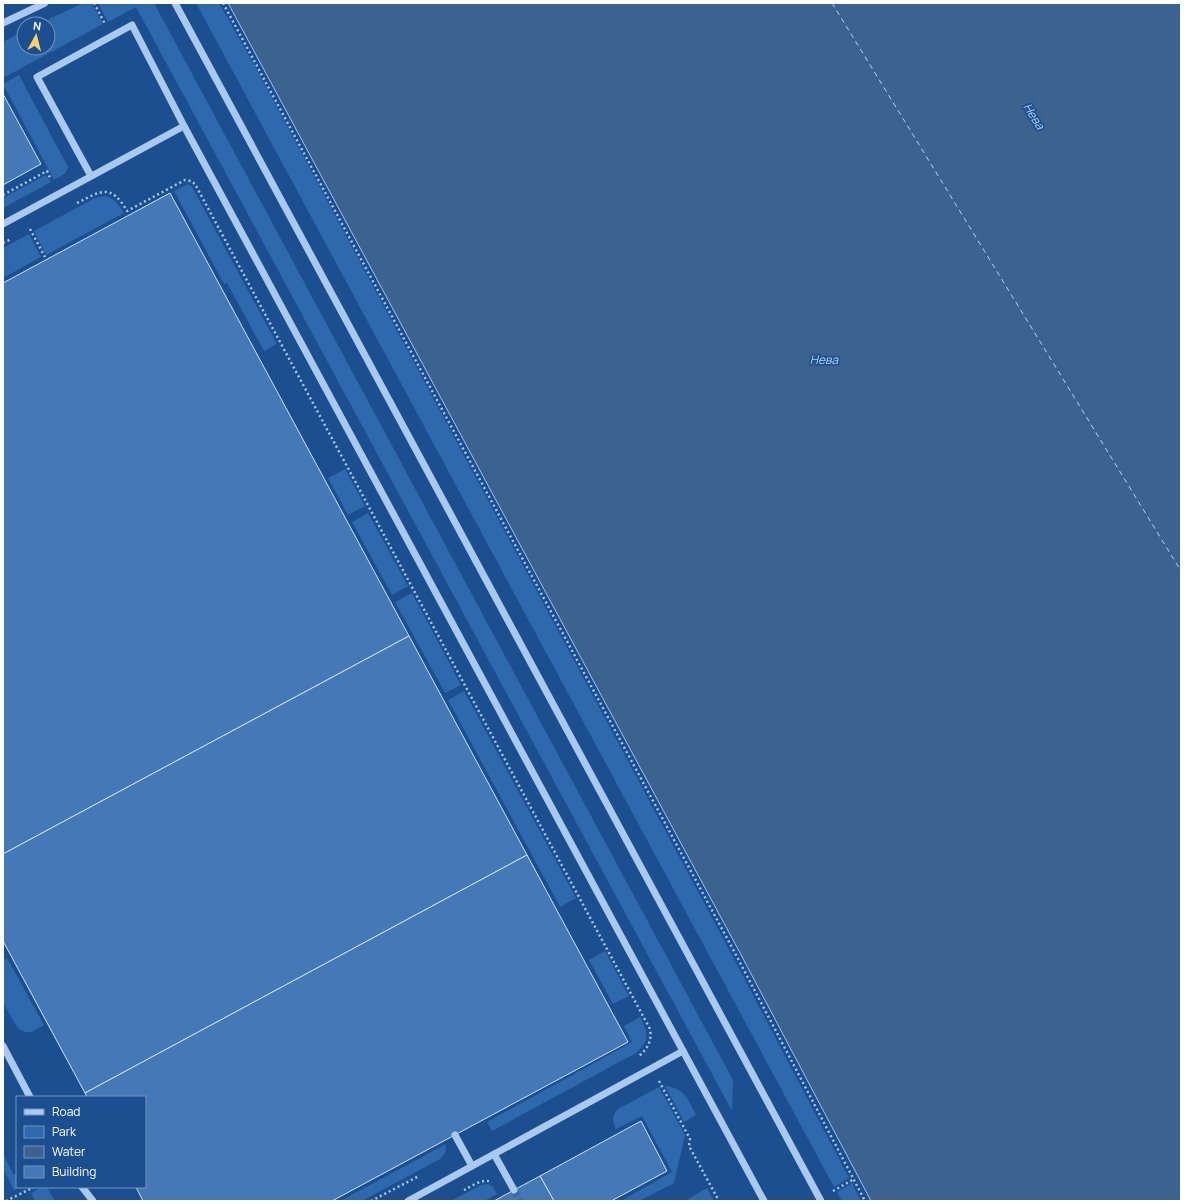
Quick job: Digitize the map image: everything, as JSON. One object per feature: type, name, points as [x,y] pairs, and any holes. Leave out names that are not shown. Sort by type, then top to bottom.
[{"type":"lane","points":[[3,23],[45,3]]},
{"type":"lane","points":[[175,3],[820,1200]]},
{"type":"lane","points":[[91,176],[37,77],[132,25],[184,126],[764,1201]]},
{"type":"lane","points":[[3,224],[184,126]]},
{"type":"lane","points":[[3,1046],[29,1096]]},
{"type":"lane","points":[[408,1201],[683,1051]]},
{"type":"lane","points":[[455,1135],[472,1166]]},
{"type":"lane","points":[[494,1154],[513,1188]]},
{"type":"lane","points":[[83,1188],[93,1201]]},
{"type":"path","points":[[94,3],[112,36]]},
{"type":"path","points":[[223,3],[723,932],[865,1201]]},
{"type":"path","points":[[3,195],[47,171]]},
{"type":"path","points":[[73,206],[98,192],[106,192],[120,199],[126,211],[185,180],[191,181],[195,184],[650,1029],[650,1043],[645,1051],[638,1057]]},
{"type":"path","points":[[23,232],[36,226]]},
{"type":"path","points":[[30,229],[45,258]]},
{"type":"path","points":[[3,243],[16,236]]},
{"type":"path","points":[[645,1051],[654,1067],[660,1084],[690,1139],[689,1146],[719,1201]]},
{"type":"path","points":[[372,1201],[424,1172]]},
{"type":"path","points":[[820,1200],[854,1179]]},
{"type":"path","points":[[462,1191],[480,1182],[488,1180],[496,1183],[501,1191],[513,1188]]},
{"type":"path","points":[[6,1201],[32,1188]]},
{"type":"green space","points":[[83,3],[91,3],[103,24],[56,49],[56,16]]},
{"type":"green space","points":[[98,3],[154,3],[733,1080],[732,1111],[136,7],[108,22]]},
{"type":"green space","points":[[196,3],[219,3],[256,68],[732,955],[849,1178],[834,1187]]},
{"type":"green space","points":[[16,35],[16,56],[44,56],[3,78],[3,42]]},
{"type":"green space","points":[[19,75],[68,167],[65,174],[54,180],[3,84]]},
{"type":"green space","points":[[46,175],[51,182],[3,208],[3,198]]},
{"type":"green space","points":[[188,184],[192,187],[277,344],[264,351],[227,283],[224,284],[174,191]]},
{"type":"green space","points":[[106,196],[112,199],[124,213],[46,255],[34,231],[97,197]]},
{"type":"green space","points":[[29,234],[41,257],[3,278],[3,248]]},
{"type":"green space","points":[[345,469],[365,506],[348,515],[328,478]]},
{"type":"green space","points":[[368,513],[408,586],[392,595],[352,522]]},
{"type":"green space","points":[[412,593],[461,685],[445,693],[395,602]]},
{"type":"green space","points":[[464,691],[576,898],[560,907],[448,700]]},
{"type":"green space","points":[[605,951],[629,996],[613,1004],[589,960]]},
{"type":"green space","points":[[3,958],[4,960],[7,958],[44,1025],[32,1032],[26,1032],[19,1029],[3,1002]]},
{"type":"green space","points":[[640,1017],[647,1036],[644,1044],[636,1053],[492,1131],[487,1122],[632,1042],[624,1026]]},
{"type":"green space","points":[[665,1086],[677,1089],[685,1095],[696,1115],[684,1122]]},
{"type":"green space","points":[[659,1087],[685,1135],[674,1183],[639,1201],[621,1201],[672,1172],[642,1116],[616,1129],[613,1121],[618,1109]]},
{"type":"green space","points":[[446,1144],[445,1153],[440,1159],[362,1201],[340,1201]]},
{"type":"green space","points":[[3,1154],[14,1175],[16,1174],[16,1188],[18,1188],[14,1190],[3,1169]]},
{"type":"green space","points":[[852,1183],[861,1201],[842,1201],[837,1192]]},
{"type":"green space","points":[[488,1184],[493,1187],[497,1194],[484,1201],[451,1201],[481,1185]]},
{"type":"green space","points":[[40,1188],[48,1188],[55,1201],[35,1201],[31,1193]]},
{"type":"green space","points":[[707,1188],[714,1201],[685,1201]]},
{"type":"water","name":"Нева","points":[[228,3],[1181,3],[1181,1201],[871,1201],[739,951]]},
{"type":"building","points":[[3,94],[41,164],[3,185]]},
{"type":"building","points":[[170,193],[409,636],[3,854],[3,283]]},
{"type":"building","points":[[409,636],[527,855],[85,1093],[3,941],[3,854]]},
{"type":"building","points":[[527,855],[628,1042],[332,1201],[143,1201],[136,1188],[146,1188],[146,1096],[86,1096],[85,1093]]},
{"type":"building","points":[[641,1121],[667,1171],[613,1200],[614,1201],[554,1201],[540,1176]]},
{"type":"building","points":[[540,1176],[554,1201],[494,1201],[514,1190]]},
{"type":"ferry route","points":[[832,3],[1181,571]]},
{"type":"tunnel","points":[[514,1190],[520,1201]]}]
